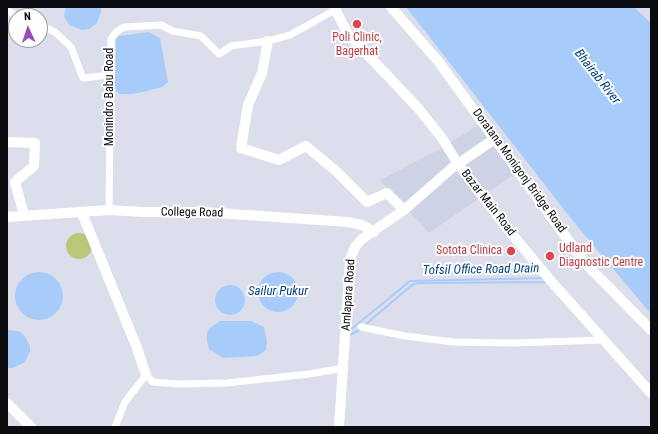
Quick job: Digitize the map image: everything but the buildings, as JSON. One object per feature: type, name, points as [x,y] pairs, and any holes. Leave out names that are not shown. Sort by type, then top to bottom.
[{"type":"street","name":"Doratana Monigonj Bridge Road","points":[[391,7],[438,62],[496,138],[584,262],[651,330]]},
{"type":"street","name":"Monindro Babu Road","points":[[109,210],[110,38],[116,32],[124,27],[161,24],[173,31],[201,36],[219,54],[231,46],[268,41],[290,35],[335,8]]},
{"type":"street","name":"Bazar Main Road","points":[[335,8],[348,34],[418,108],[442,138],[458,164],[506,227],[604,340],[649,387]]},
{"type":"street","points":[[48,29],[55,32],[71,46],[83,78],[110,75]]},
{"type":"street","points":[[268,41],[262,73],[248,105],[241,148],[279,160],[306,146],[337,172],[367,202],[387,193],[404,210]]},
{"type":"street","name":"Amlapara Road","points":[[339,427],[350,260],[355,247],[362,239],[374,232],[395,214],[404,210],[458,164],[496,138]]},
{"type":"street","points":[[7,142],[35,143],[34,166],[15,182],[24,215]]},
{"type":"street","name":"College Road","points":[[7,217],[109,210],[143,212],[203,212],[310,218],[362,225],[374,232]]},
{"type":"street","points":[[82,213],[137,348],[146,375],[153,382],[178,384],[227,383],[309,374],[344,368]]},
{"type":"street","points":[[361,327],[405,336],[453,342],[513,343],[604,340]]},
{"type":"street","points":[[115,427],[125,402],[146,375]]},
{"type":"street","points":[[7,403],[31,427]]},
{"type":"shaded area","points":[[488,119],[523,168],[429,233],[380,180],[444,147]]},
{"type":"green space","points":[[79,233],[88,237],[92,246],[88,255],[79,259],[70,255],[66,246],[70,237]]},
{"type":"water","points":[[66,7],[101,7],[101,12],[97,23],[89,29],[82,30],[69,25],[64,16]]},
{"type":"water","name":"Bhairab River","points":[[406,7],[634,7],[651,23],[651,314],[573,221]]},
{"type":"water","points":[[149,32],[160,38],[168,82],[162,87],[143,92],[120,94],[116,91],[115,86],[116,39],[119,36]]},
{"type":"water","points":[[34,272],[44,272],[56,279],[63,291],[63,301],[56,313],[44,320],[34,320],[26,316],[19,309],[15,301],[15,291],[19,283],[26,276]]},
{"type":"water","name":"Sailur Pukur","points":[[278,272],[286,274],[292,278],[296,284],[298,292],[296,300],[292,306],[286,310],[278,312],[270,310],[264,306],[260,300],[258,292],[260,284],[264,278],[270,274]]},
{"type":"water","points":[[230,285],[241,289],[245,300],[241,311],[230,315],[219,311],[215,300],[219,289]]},
{"type":"water","points":[[220,321],[251,321],[264,327],[267,341],[266,350],[257,356],[223,358],[209,349],[207,341],[207,333],[210,328]]},
{"type":"water","points":[[7,330],[19,331],[24,335],[30,346],[30,352],[24,363],[12,368],[7,368]]},
{"type":"waterway","points":[[500,138],[533,183]]},
{"type":"waterway","points":[[457,162],[503,224],[551,282],[418,283],[412,285],[359,330],[346,337],[351,260],[355,247],[395,214],[404,210],[422,192],[455,171],[457,162]]},
{"type":"waterway","name":"Tofsil Office Road Drain","points":[[349,331],[410,281],[545,278]]},
{"type":"place","name":"Poli Clinic, Bagerhat","points":[[357,24]]},
{"type":"place","name":"Sotota Clinica","points":[[511,251]]},
{"type":"place","name":"Udland Diagnostic Centre","points":[[550,256]]}]
